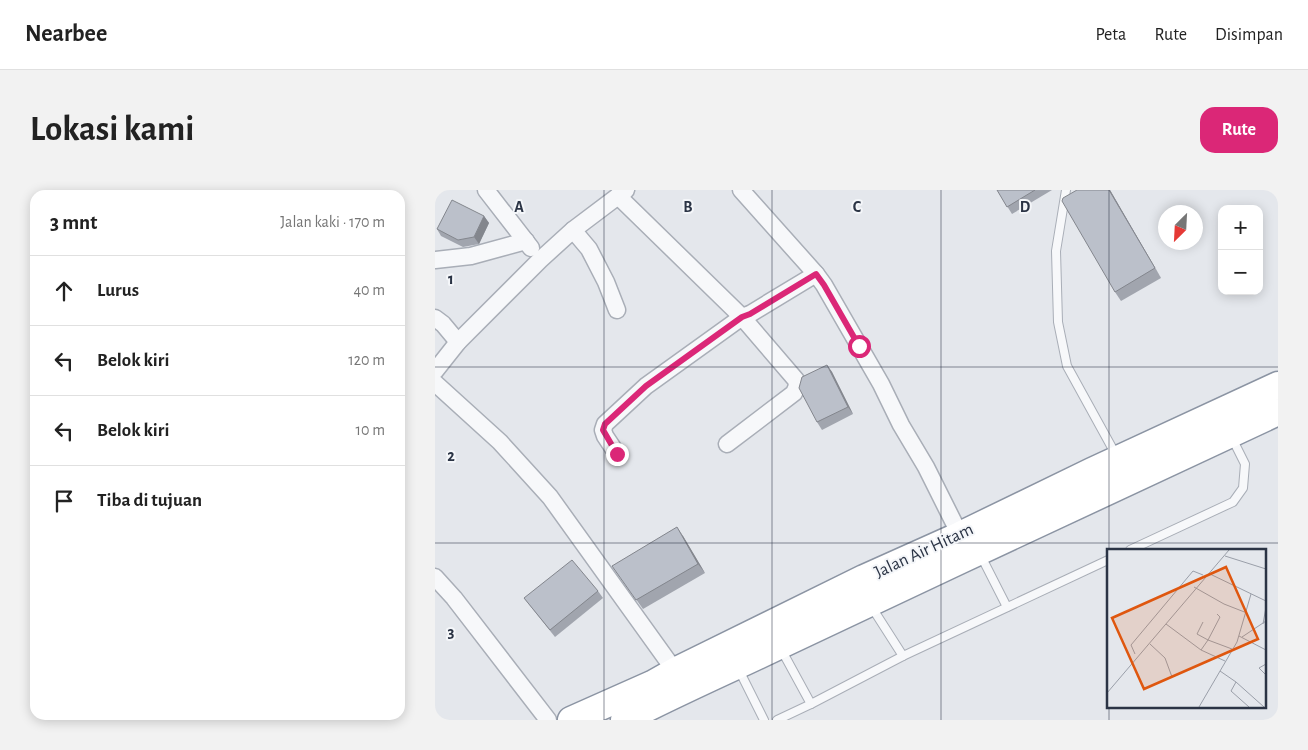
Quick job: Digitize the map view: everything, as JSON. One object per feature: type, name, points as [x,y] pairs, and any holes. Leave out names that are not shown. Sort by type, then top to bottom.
[{"type":"highway","name":"Jalan Air Hitam","points":[[624,720],[681,680],[864,578],[960,535],[1278,385]]},
{"type":"highway","name":"Jalan Air Hitam","points":[[571,720],[652,684],[681,680],[736,666],[1278,412]]},
{"type":"street","points":[[486,190],[540,260]]},
{"type":"street","points":[[741,190],[824,285],[881,384],[901,425],[927,467],[960,535]]},
{"type":"street","points":[[435,371],[458,342],[540,260],[573,230],[622,193],[742,317],[796,380],[797,386],[794,393],[727,444]]},
{"type":"street","points":[[573,230],[589,249],[606,282],[617,310]]},
{"type":"street","points":[[435,260],[471,256],[525,241]]},
{"type":"street","points":[[617,454],[603,430],[605,424],[646,386],[742,317],[816,274]]},
{"type":"street","points":[[435,318],[443,324],[458,342]]},
{"type":"street","points":[[435,384],[500,442],[550,497],[681,680]]},
{"type":"street","points":[[435,577],[454,598],[548,720]]},
{"type":"lane","points":[[1066,190],[1056,252],[1058,322],[1067,366],[1118,459]]},
{"type":"lane","points":[[1132,549],[1233,502],[1243,488],[1245,464],[1231,434]]},
{"type":"lane","points":[[979,552],[1007,607]]},
{"type":"lane","points":[[777,720],[903,656],[1107,560]]},
{"type":"lane","points":[[869,603],[903,656]]},
{"type":"lane","points":[[779,646],[811,704]]},
{"type":"lane","points":[[736,666],[764,720]]},
{"type":"building","points":[[997,190],[1035,190],[1007,207]]},
{"type":"building","points":[[1077,190],[1109,190],[1155,268],[1115,292],[1062,201],[1063,198]]},
{"type":"building","points":[[452,200],[484,216],[474,237],[458,240],[437,229]]},
{"type":"building","points":[[827,365],[848,407],[817,422],[799,388],[802,377]]},
{"type":"building","points":[[677,527],[698,564],[636,600],[612,566]]},
{"type":"building","points":[[572,560],[598,591],[550,630],[524,598]]},
{"type":"route","points":[[617,454],[605,436],[603,430],[605,424],[646,386],[742,317],[816,274],[859,346]]}]
